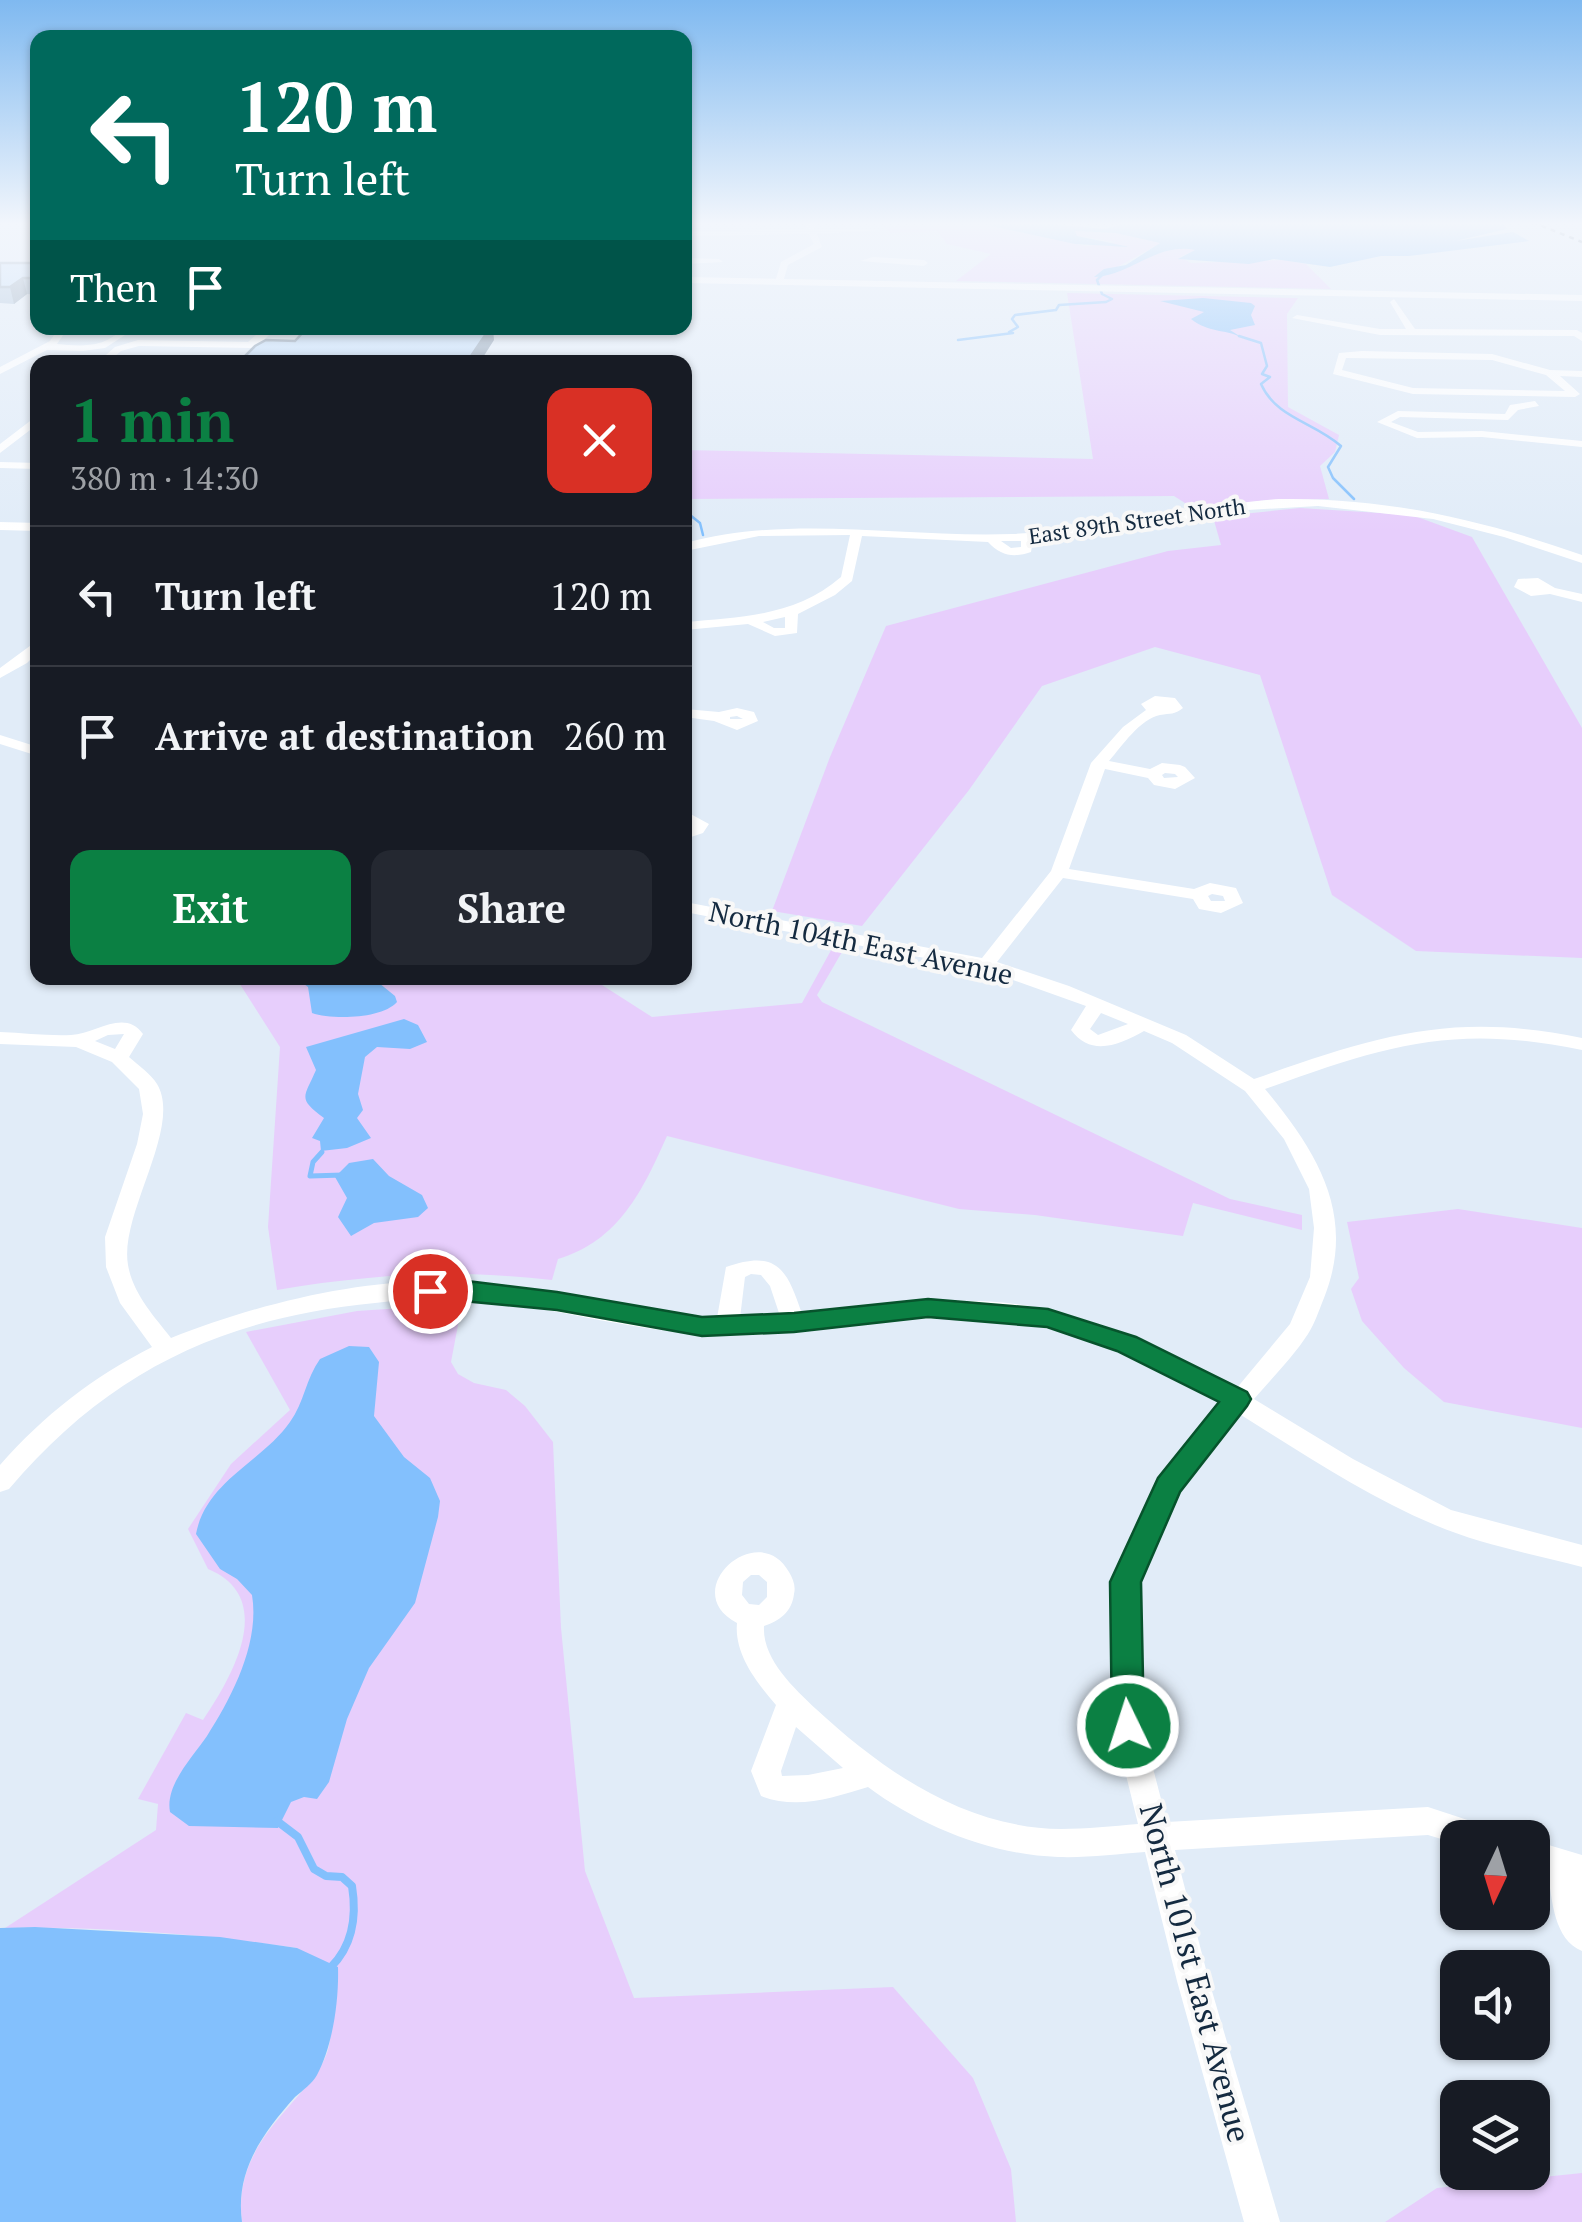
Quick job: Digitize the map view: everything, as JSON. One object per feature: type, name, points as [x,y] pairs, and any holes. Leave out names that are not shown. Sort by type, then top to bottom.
[{"type":"street","points":[[1343,326],[1380,332],[1577,333],[1582,338]]},
{"type":"street","points":[[1408,326],[1412,332]]},
{"type":"street","points":[[1380,332],[1396,355]]},
{"type":"street","points":[[31,355],[50,345],[58,335]]},
{"type":"street","points":[[50,345],[100,348],[123,335]]},
{"type":"street","points":[[111,355],[138,343],[252,345],[263,335]]},
{"type":"street","points":[[0,371],[30,355]]},
{"type":"street","points":[[1550,374],[1576,394],[1412,390],[1337,372],[1342,355],[1396,355],[1492,356],[1550,374],[1582,374]]},
{"type":"street","points":[[1506,394],[1522,406]]},
{"type":"street","points":[[1582,404],[1522,406],[1510,410],[1508,418],[1398,414],[1382,422],[1417,436],[1482,434],[1582,444]]},
{"type":"street","points":[[1478,416],[1482,434]]},
{"type":"street","points":[[0,450],[30,425]]},
{"type":"street","points":[[0,464],[30,466]]},
{"type":"street","name":"East 89th Street North","points":[[692,546],[752,534],[856,534],[992,538],[1000,548],[1014,552],[1027,549],[1027,536],[1098,530],[1277,503],[1342,503],[1466,520],[1582,559]]},
{"type":"street","points":[[0,526],[30,527]]},
{"type":"street","points":[[692,625],[751,620],[769,632],[792,630],[790,614],[834,592],[847,578],[856,534]]},
{"type":"street","points":[[1548,590],[1582,598]]},
{"type":"street","points":[[0,674],[30,652]]},
{"type":"street","points":[[986,964],[1059,872],[1099,763],[1128,730],[1155,711]]},
{"type":"street","points":[[692,714],[721,717]]},
{"type":"street","points":[[0,739],[30,749]]},
{"type":"street","points":[[1099,763],[1153,774]]},
{"type":"street","points":[[1059,872],[1198,895]]},
{"type":"street","name":"North 104th East Avenue","points":[[692,908],[986,964],[1097,1004],[1179,1040],[1252,1087]]},
{"type":"street","points":[[1097,1004],[1080,1030],[1095,1042],[1108,1041],[1142,1024]]},
{"type":"street","points":[[79,1042],[104,1030],[129,1028],[134,1034],[119,1058]]},
{"type":"street","points":[[1252,1087],[1334,1056],[1422,1032],[1485,1029],[1582,1044]]},
{"type":"street","points":[[0,1038],[79,1042],[119,1058],[149,1088],[153,1114],[116,1237],[117,1267],[131,1303],[166,1348]]},
{"type":"street","name":"North 101st East Avenue","points":[[1252,1087],[1293,1136],[1320,1188],[1325,1228],[1321,1277],[1300,1328],[1168,1486],[1126,1582],[1128,1726],[1262,2222]]},
{"type":"street","points":[[727,1327],[734,1272],[750,1264],[766,1265],[776,1274],[794,1323]]},
{"type":"street","points":[[0,1482],[54,1424],[166,1348],[249,1317],[305,1304],[372,1294],[459,1289],[557,1301],[668,1322],[727,1327],[928,1308],[1048,1318],[1127,1344],[1237,1399],[1359,1474],[1444,1518],[1582,1556]]},
{"type":"street","points":[[752,1614],[750,1639],[791,1703],[870,1772],[928,1808],[1010,1837],[1058,1843],[1428,1821],[1440,1825]]},
{"type":"street","points":[[791,1703],[766,1771],[771,1788],[816,1788],[870,1772]]},
{"type":"street","points":[[1559,1862],[1571,1917],[1582,1936]]},
{"type":"shaded area","points":[[1072,326],[1287,326],[1288,407],[1339,435],[1335,452],[1320,466],[1329,499],[1267,500],[1196,510],[1174,496],[692,499],[692,450],[1093,459]]},
{"type":"shaded area","points":[[1300,508],[1412,515],[1472,537],[1582,728],[1582,958],[1416,951],[1332,895],[1260,675],[1155,647],[1042,686],[969,790],[862,926],[772,911],[830,757],[886,626],[1168,551],[1221,545],[1213,517]]},
{"type":"shaded area","points":[[835,943],[846,945],[817,995],[822,1002],[1230,1199],[1302,1215],[1302,1230],[1193,1203],[1183,1236],[1035,1215],[959,1209],[667,1136],[626,1211],[597,1240],[558,1259],[552,1280],[414,1275],[277,1290],[268,1227],[280,1047],[240,985],[602,985],[652,1017],[802,1003]]},
{"type":"shaded area","points":[[1458,1209],[1582,1228],[1582,1428],[1444,1402],[1404,1368],[1362,1321],[1351,1289],[1359,1278],[1347,1222]]},
{"type":"shaded area","points":[[462,1304],[451,1362],[458,1374],[474,1383],[506,1390],[525,1406],[553,1442],[561,1628],[585,1871],[634,1998],[893,1987],[973,2078],[1011,2169],[1016,2222],[242,2222],[242,2188],[252,2159],[267,2134],[319,2070],[328,2049],[327,2017],[297,1948],[151,1932],[5,1928],[156,1830],[158,1804],[138,1799],[186,1713],[203,1720],[236,1661],[245,1618],[241,1599],[229,1582],[208,1569],[188,1529],[231,1464],[290,1410],[246,1332],[357,1311]]},
{"type":"shaded area","points":[[1582,2173],[1582,2222],[1385,2222],[1437,2188],[1550,2190],[1550,2176]]},
{"type":"water","points":[[1252,326],[1230,330],[1241,337],[1204,327]]},
{"type":"water","points":[[305,985],[381,985],[397,1002],[369,1015],[321,1015],[312,1013]]},
{"type":"water","points":[[404,1019],[418,1025],[427,1042],[410,1049],[377,1047],[365,1057],[358,1094],[363,1110],[357,1118],[371,1138],[347,1148],[321,1151],[320,1141],[312,1138],[324,1118],[305,1097],[316,1070],[306,1047]]},
{"type":"water","points":[[373,1159],[389,1176],[422,1195],[428,1208],[418,1217],[374,1223],[351,1236],[338,1217],[347,1198],[335,1177],[349,1163]]},
{"type":"water","points":[[349,1346],[369,1347],[379,1362],[374,1416],[404,1457],[430,1478],[440,1501],[415,1603],[369,1668],[347,1719],[329,1782],[317,1799],[304,1797],[291,1802],[278,1828],[189,1826],[170,1812],[172,1792],[234,1687],[248,1650],[253,1613],[252,1595],[220,1569],[196,1534],[202,1516],[223,1486],[290,1422],[320,1359]]},
{"type":"water","points":[[0,1928],[220,1937],[297,1948],[338,1967],[334,2022],[323,2063],[253,2154],[243,2186],[242,2222],[0,2222]]},
{"type":"building","points":[[301,335],[485,335],[472,355],[246,355],[266,340],[295,341]]},
{"type":"waterway","points":[[958,340],[1013,333],[1009,332],[1017,326]]},
{"type":"waterway","points":[[1239,336],[1261,343],[1267,366],[1262,374],[1270,377],[1261,384],[1276,405],[1341,446],[1328,467],[1333,478],[1354,499]]},
{"type":"waterway","points":[[692,517],[700,523],[703,535]]},
{"type":"waterway","points":[[322,1152],[313,1162],[310,1176],[343,1175]]},
{"type":"waterway","points":[[277,1821],[298,1837],[314,1869],[326,1876],[342,1877],[352,1886],[352,1930],[331,1967]]},
{"type":"route","points":[[430,1291],[459,1289],[727,1327],[928,1308],[991,1310],[1048,1318],[1127,1344],[1237,1399],[1168,1486],[1126,1582],[1128,1726]]}]
